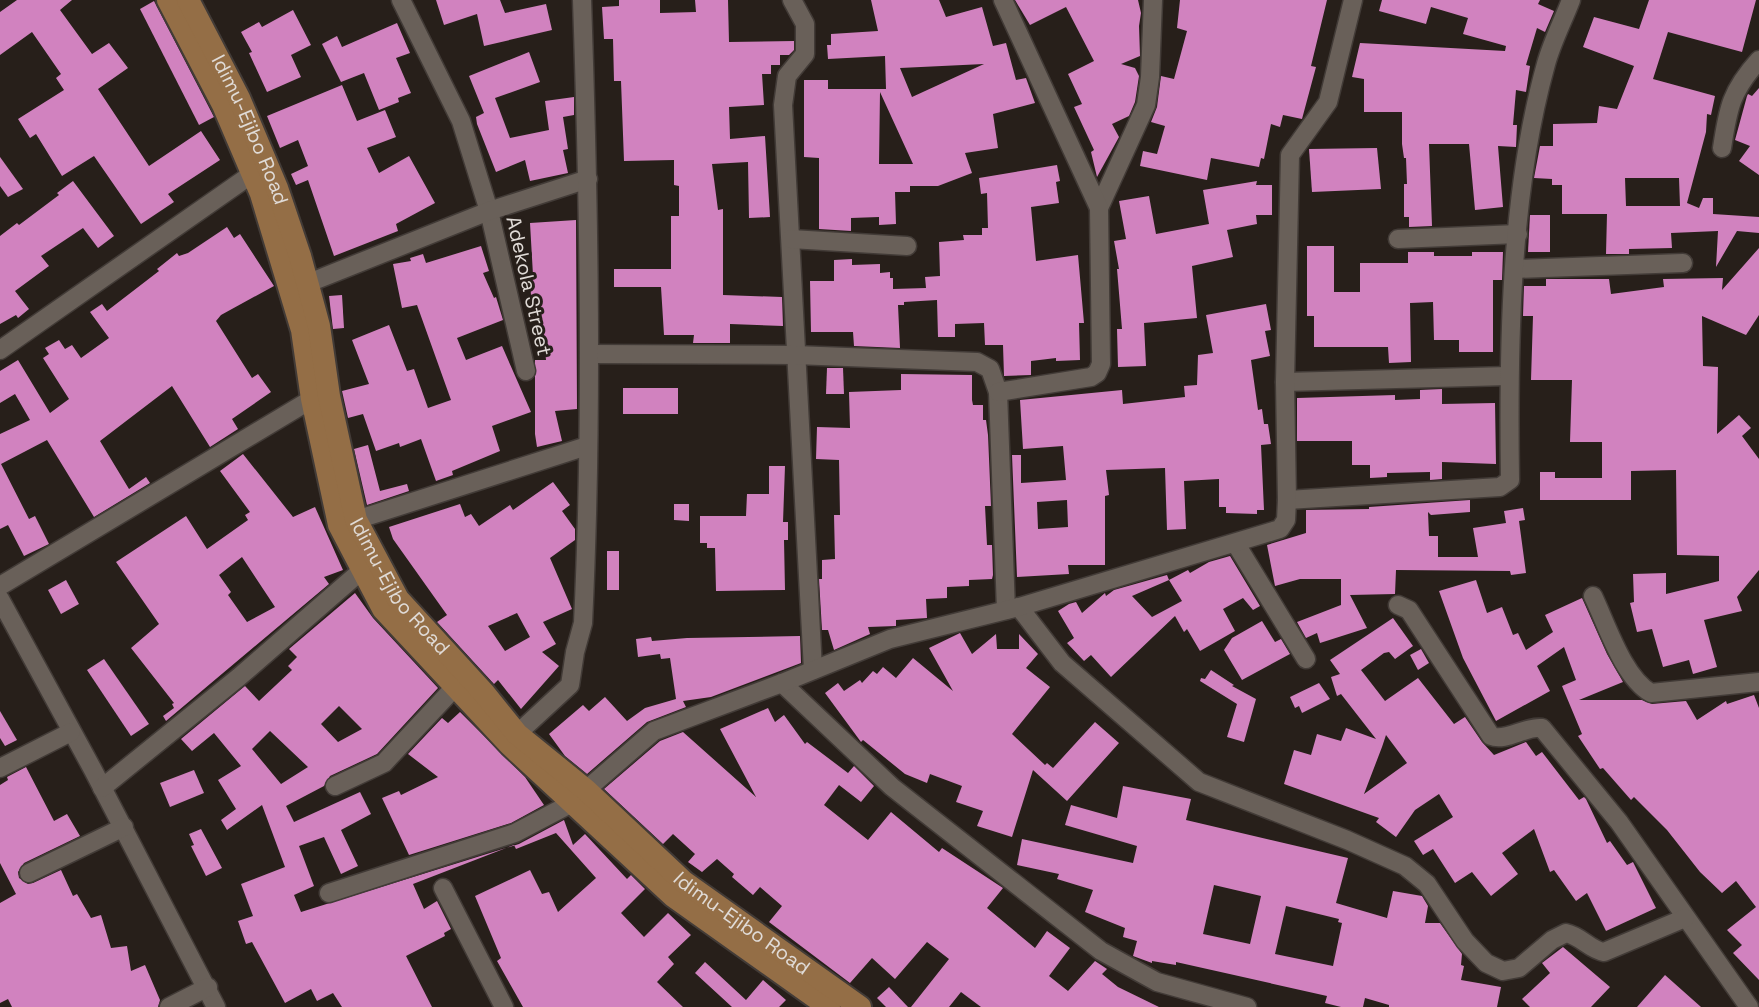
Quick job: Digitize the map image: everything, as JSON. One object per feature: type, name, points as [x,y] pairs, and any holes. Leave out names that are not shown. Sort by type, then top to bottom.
[{"type":"main road","name":"Idimu-Ejibo Road","points":[[168,0],[223,105],[252,174],[283,261],[302,330],[312,399],[339,525],[361,571],[383,609],[510,746],[579,796],[684,882],[860,1007]]},
{"type":"main road","name":"Idimu-Ejibo Road","points":[[188,0],[239,98],[277,188],[300,256],[319,326],[329,396],[356,520],[398,599],[484,693],[518,734],[673,896],[829,1007]]},
{"type":"street","name":"Adekola Street","points":[[401,0],[461,121],[489,212],[526,371]]},
{"type":"street","points":[[518,734],[570,685],[575,652],[583,624],[590,354],[588,179],[582,0]]},
{"type":"street","points":[[792,0],[805,24],[806,54],[787,76],[783,105],[813,670]]},
{"type":"street","points":[[998,392],[1091,377],[1097,373],[1101,364],[1099,208],[1002,0]]},
{"type":"street","points":[[1099,208],[1146,105],[1150,77],[1153,0]]},
{"type":"street","points":[[329,893],[515,833],[579,796],[654,731],[890,639],[1013,609],[1280,529],[1286,520],[1287,500],[1285,382],[1290,155],[1328,102],[1353,0]]},
{"type":"street","points":[[1287,500],[1507,485],[1510,480],[1508,376],[1518,234],[1532,123],[1546,62],[1571,0]]},
{"type":"street","points":[[1722,148],[1728,110],[1739,83],[1759,60]]},
{"type":"street","points":[[0,350],[252,174]]},
{"type":"street","points":[[306,284],[489,212],[588,179]]},
{"type":"street","points":[[1398,239],[1518,234]]},
{"type":"street","points":[[791,239],[907,246]]},
{"type":"street","points":[[1515,269],[1683,263]]},
{"type":"street","points":[[590,354],[795,356],[977,362],[990,369],[998,392],[1013,609],[1062,663],[1199,782],[1347,840],[1405,866],[1427,884],[1465,941],[1486,963],[1503,971],[1519,968],[1552,940],[1566,933],[1575,935],[1597,951],[1604,952],[1685,918]]},
{"type":"street","points":[[1285,382],[1508,376]]},
{"type":"street","points":[[0,586],[312,399]]},
{"type":"street","points":[[356,520],[587,446]]},
{"type":"street","points":[[1236,544],[1306,659]]},
{"type":"street","points":[[102,788],[239,677],[361,571]]},
{"type":"street","points":[[1593,596],[1630,674],[1639,686],[1651,693],[1759,682]]},
{"type":"street","points":[[0,598],[124,827],[208,987],[216,1007]]},
{"type":"street","points":[[1398,604],[1408,610],[1491,736],[1498,738],[1534,727],[1542,728],[1619,822],[1749,1007]]},
{"type":"street","points":[[782,683],[892,787],[999,868],[1101,951],[1156,982],[1247,1007]]},
{"type":"street","points":[[335,786],[384,763],[454,688]]},
{"type":"street","points":[[0,768],[71,732]]},
{"type":"street","points":[[28,873],[124,827]]},
{"type":"street","points":[[444,888],[504,1007]]},
{"type":"street","points":[[169,1007],[208,987]]},
{"type":"building","points":[[17,0],[72,0],[60,10],[92,54],[109,43],[128,68],[98,89],[149,166],[201,131],[220,160],[168,194],[174,202],[141,224],[94,156],[62,176],[36,134],[30,138],[18,119],[64,90],[56,78],[61,74],[32,32],[0,55],[0,12]]},
{"type":"building","points":[[436,0],[500,0],[505,13],[546,4],[552,30],[484,46],[477,14],[444,25]]},
{"type":"building","points":[[619,0],[660,0],[660,13],[696,12],[695,0],[728,0],[729,42],[794,41],[794,50],[789,55],[780,55],[780,65],[771,65],[771,74],[762,74],[764,105],[729,107],[730,139],[765,136],[770,217],[749,218],[748,162],[712,164],[718,210],[723,209],[723,295],[782,297],[783,326],[730,324],[730,343],[693,343],[694,335],[664,335],[661,287],[614,287],[614,269],[671,269],[671,216],[679,216],[679,186],[674,185],[674,160],[624,161],[621,81],[614,81],[613,39],[604,39],[602,7],[619,6]]},
{"type":"building","points":[[871,0],[939,0],[946,17],[982,7],[993,46],[1006,43],[1016,80],[1026,78],[1035,103],[993,114],[998,148],[965,153],[972,173],[938,186],[910,186],[910,192],[895,192],[896,224],[879,225],[879,217],[851,218],[851,231],[819,229],[819,158],[804,157],[804,80],[828,80],[828,89],[886,89],[885,56],[828,59],[827,45],[831,45],[831,34],[878,31]],"holes":[[[984,64],[912,97],[900,68]],[[880,92],[913,164],[879,164]]]},
{"type":"building","points":[[1015,0],[1138,0],[1141,13],[1140,56],[1121,64],[1135,68],[1139,76],[1135,102],[1129,116],[1112,124],[1119,137],[1097,177],[1091,152],[1094,150],[1074,107],[1082,104],[1068,74],[1094,61],[1066,7],[1030,25]]},
{"type":"building","points":[[1180,0],[1327,0],[1311,66],[1316,67],[1302,119],[1283,115],[1280,127],[1271,124],[1264,159],[1261,158],[1259,167],[1211,158],[1207,180],[1140,166],[1143,151],[1157,154],[1165,126],[1151,122],[1157,107],[1161,76],[1174,79],[1187,31],[1177,28]]},
{"type":"building","points":[[1382,0],[1540,0],[1538,4],[1554,11],[1545,32],[1537,28],[1526,65],[1530,66],[1526,92],[1516,90],[1513,125],[1517,125],[1516,147],[1498,146],[1503,207],[1475,210],[1469,144],[1429,144],[1432,226],[1409,227],[1409,217],[1404,217],[1404,184],[1407,184],[1406,158],[1404,158],[1402,144],[1402,112],[1364,112],[1364,79],[1352,77],[1360,43],[1505,51],[1506,46],[1463,34],[1468,18],[1431,7],[1426,24],[1379,11]]},
{"type":"building","points":[[1649,0],[1756,0],[1742,52],[1668,32],[1653,79],[1715,96],[1711,115],[1707,114],[1706,132],[1687,203],[1699,208],[1703,198],[1713,198],[1713,214],[1759,217],[1759,233],[1737,231],[1716,267],[1718,231],[1671,233],[1672,248],[1629,249],[1629,254],[1606,254],[1607,214],[1562,214],[1562,185],[1552,185],[1552,179],[1534,178],[1540,146],[1553,146],[1553,124],[1597,123],[1599,106],[1617,109],[1634,66],[1583,47],[1594,17],[1639,29]],"holes":[[[1625,178],[1679,178],[1680,206],[1626,206]]]},
{"type":"building","points":[[154,1],[214,117],[199,125],[140,9]]},
{"type":"building","points":[[293,10],[311,45],[291,55],[301,77],[267,92],[249,53],[252,52],[241,32],[259,22],[262,27]]},
{"type":"building","points":[[397,23],[410,53],[396,58],[411,93],[398,98],[399,102],[379,110],[364,73],[341,82],[322,44],[337,36],[342,47]]},
{"type":"building","points":[[529,52],[540,82],[495,98],[510,138],[549,130],[545,101],[574,97],[574,115],[563,117],[568,149],[563,150],[568,173],[530,181],[525,160],[496,172],[477,124],[476,117],[484,113],[469,76]]},
{"type":"building","points":[[342,85],[357,121],[385,110],[396,137],[367,148],[379,173],[409,156],[435,203],[396,224],[398,231],[334,256],[308,180],[296,185],[291,174],[308,166],[298,140],[280,148],[267,116]]},
{"type":"building","points":[[1759,88],[1759,175],[1739,161],[1750,146],[1735,140],[1747,96],[1748,94],[1752,96]]},
{"type":"building","points":[[1377,148],[1381,189],[1312,192],[1309,149]]},
{"type":"building","points":[[0,157],[23,189],[8,197],[0,186]]},
{"type":"building","points":[[1057,165],[1060,181],[1056,182],[1059,203],[1031,207],[1036,261],[1078,255],[1084,323],[1079,323],[1080,360],[1056,361],[1056,358],[1031,361],[1031,375],[1004,376],[1003,345],[985,345],[984,323],[955,324],[955,337],[938,337],[937,300],[904,302],[904,305],[898,305],[900,348],[854,346],[853,332],[811,332],[810,281],[834,281],[834,260],[852,259],[852,265],[880,264],[880,273],[890,272],[890,278],[893,278],[893,289],[926,288],[925,277],[940,276],[939,242],[964,240],[963,235],[982,235],[982,228],[988,228],[987,193],[981,194],[979,178]]},
{"type":"building","points":[[73,181],[114,236],[98,248],[83,228],[41,256],[49,266],[15,291],[29,309],[18,318],[16,315],[0,324],[0,236],[17,223],[19,225],[59,195],[57,193]]},
{"type":"building","points":[[1257,181],[1256,185],[1272,185],[1272,215],[1256,215],[1257,224],[1227,230],[1233,257],[1192,266],[1197,318],[1144,323],[1146,366],[1118,367],[1117,329],[1122,329],[1117,269],[1119,269],[1114,241],[1126,239],[1119,201],[1149,196],[1156,234],[1209,224],[1203,190]]},
{"type":"building","points":[[1530,215],[1550,215],[1550,252],[1528,252]]},
{"type":"building","points":[[576,220],[577,409],[555,411],[562,441],[537,447],[535,360],[546,360],[542,319],[532,319],[530,275],[533,275],[530,223]]},
{"type":"building","points":[[227,227],[234,238],[240,234],[274,286],[221,315],[216,321],[252,378],[258,374],[271,392],[232,419],[238,429],[210,447],[172,386],[100,441],[129,489],[146,477],[150,483],[94,517],[47,440],[1,464],[29,519],[35,516],[49,544],[24,556],[8,525],[0,529],[0,434],[30,420],[15,394],[0,403],[0,371],[18,360],[50,413],[69,399],[43,358],[49,354],[45,348],[59,340],[65,349],[72,345],[81,358],[109,338],[90,312],[102,304],[107,311],[159,271],[157,269],[177,253],[179,256],[188,253]]},
{"type":"building","points":[[481,246],[489,271],[483,273],[494,298],[496,297],[503,320],[457,338],[466,360],[502,346],[531,412],[492,426],[500,451],[452,471],[453,475],[436,481],[421,439],[400,447],[399,443],[376,451],[363,414],[348,418],[342,391],[369,384],[352,340],[389,325],[407,371],[414,369],[428,408],[451,400],[417,305],[402,308],[393,264],[411,261],[410,258],[423,254],[426,263]]},
{"type":"building","points":[[1307,246],[1334,246],[1334,292],[1360,292],[1360,263],[1408,263],[1408,252],[1434,252],[1434,256],[1472,256],[1472,252],[1503,252],[1502,280],[1493,280],[1493,352],[1459,352],[1459,340],[1434,340],[1433,302],[1410,303],[1411,362],[1389,363],[1388,347],[1314,347],[1314,316],[1307,316]]},
{"type":"building","points":[[1759,248],[1759,315],[1746,335],[1702,316],[1703,366],[1718,367],[1717,434],[1739,415],[1751,428],[1742,436],[1759,459],[1759,570],[1737,597],[1742,611],[1704,620],[1717,667],[1693,674],[1689,660],[1663,667],[1652,629],[1637,632],[1630,603],[1634,602],[1633,574],[1666,573],[1666,594],[1719,581],[1719,556],[1677,555],[1676,470],[1631,471],[1631,500],[1540,500],[1540,472],[1555,472],[1555,478],[1602,478],[1602,442],[1570,442],[1572,380],[1531,380],[1533,316],[1523,316],[1524,286],[1546,286],[1546,279],[1609,279],[1611,294],[1664,287],[1663,279],[1723,278],[1722,290]]},
{"type":"building","points":[[342,295],[344,328],[333,329],[329,296]]},
{"type":"building","points":[[1266,304],[1271,330],[1265,331],[1270,356],[1251,360],[1258,410],[1262,409],[1264,424],[1268,424],[1271,444],[1261,445],[1264,510],[1257,510],[1257,514],[1226,513],[1226,507],[1219,507],[1219,479],[1184,481],[1186,529],[1167,530],[1165,468],[1106,470],[1109,495],[1105,496],[1105,565],[1068,565],[1069,574],[1017,577],[1012,455],[1021,455],[1021,483],[1066,480],[1063,446],[1023,449],[1020,400],[1122,390],[1123,404],[1185,397],[1184,386],[1197,385],[1198,355],[1213,353],[1206,315]],"holes":[[[1067,500],[1068,527],[1038,529],[1037,502]]]},
{"type":"building","points":[[827,368],[843,368],[844,394],[826,394]]},
{"type":"building","points":[[901,374],[972,375],[973,405],[983,405],[983,420],[986,420],[988,435],[991,506],[985,506],[987,545],[992,545],[993,575],[992,579],[969,580],[969,586],[947,587],[947,598],[926,599],[927,618],[896,620],[896,626],[868,627],[870,634],[834,650],[828,630],[822,630],[819,579],[822,579],[822,560],[835,559],[834,515],[840,515],[839,460],[816,459],[817,427],[850,428],[849,392],[901,390]]},
{"type":"building","points":[[623,388],[678,388],[678,414],[623,414]]},
{"type":"building","points":[[1442,389],[1442,404],[1495,403],[1496,464],[1442,462],[1442,479],[1430,480],[1430,472],[1387,473],[1387,477],[1370,478],[1370,465],[1352,465],[1352,441],[1297,441],[1297,398],[1395,395],[1395,400],[1420,399],[1420,390]]},
{"type":"building","points":[[368,445],[380,491],[407,484],[409,491],[367,505],[354,449]]},
{"type":"building","points":[[243,454],[293,517],[315,507],[343,570],[324,577],[329,584],[166,721],[163,716],[174,708],[172,704],[174,703],[131,648],[159,624],[116,562],[186,516],[207,549],[248,520],[245,515],[250,512],[220,471]],"holes":[[[242,557],[275,607],[247,622],[228,595],[231,592],[219,575]]]},
{"type":"building","points":[[769,466],[785,466],[783,522],[788,522],[788,540],[784,540],[785,590],[716,591],[715,548],[707,548],[707,543],[700,543],[700,516],[746,516],[747,494],[769,494]]},
{"type":"building","points":[[553,482],[570,505],[562,511],[575,529],[575,540],[550,558],[572,609],[543,622],[556,644],[542,652],[559,666],[521,709],[498,680],[494,684],[437,622],[447,615],[393,539],[389,527],[460,504],[465,517],[471,514],[479,526],[510,505],[513,510]],"holes":[[[517,613],[530,637],[505,651],[488,626]]]},
{"type":"building","points":[[1470,500],[1470,512],[1431,515],[1428,512],[1429,536],[1438,536],[1438,557],[1478,557],[1473,528],[1506,523],[1504,511],[1523,508],[1525,520],[1519,521],[1526,573],[1511,575],[1510,571],[1396,570],[1395,594],[1350,595],[1367,628],[1320,643],[1317,633],[1306,638],[1297,622],[1341,605],[1341,579],[1300,579],[1275,586],[1267,545],[1306,533],[1306,510],[1369,509],[1369,507]]},
{"type":"building","points":[[674,504],[689,504],[689,521],[674,520]]},
{"type":"building","points":[[607,551],[619,551],[619,590],[607,590]]},
{"type":"building","points":[[1230,556],[1260,606],[1253,610],[1243,598],[1223,609],[1235,631],[1200,651],[1187,629],[1184,632],[1175,616],[1111,677],[1091,655],[1084,661],[1067,643],[1074,638],[1058,611],[1069,604],[1076,602],[1082,613],[1105,593],[1106,596],[1114,590],[1167,575],[1169,580],[1188,570],[1190,573],[1209,562]],"holes":[[[1169,580],[1182,601],[1152,617],[1132,596]]]},
{"type":"building","points":[[66,580],[79,604],[61,614],[48,590]]},
{"type":"building","points":[[1476,580],[1487,613],[1502,607],[1513,635],[1518,633],[1526,650],[1553,632],[1545,615],[1582,598],[1607,654],[1623,682],[1579,700],[1642,700],[1652,704],[1686,701],[1697,720],[1726,701],[1727,704],[1754,695],[1759,708],[1759,980],[1733,953],[1742,945],[1727,930],[1756,907],[1736,881],[1722,893],[1700,872],[1667,830],[1634,797],[1631,800],[1603,768],[1600,769],[1578,736],[1582,734],[1562,686],[1576,680],[1564,647],[1537,666],[1550,691],[1496,721],[1463,658],[1439,591]]},
{"type":"building","points":[[355,593],[373,618],[438,688],[377,754],[330,776],[324,786],[286,806],[294,822],[360,792],[371,814],[341,830],[358,866],[341,874],[324,837],[299,846],[314,886],[294,895],[301,912],[506,848],[413,884],[424,909],[437,901],[451,929],[444,933],[445,936],[406,956],[432,1007],[342,1007],[333,993],[317,1001],[311,989],[285,1003],[252,942],[246,944],[238,921],[253,916],[241,884],[285,867],[262,805],[227,830],[221,820],[236,809],[218,780],[241,766],[214,733],[192,751],[181,739],[245,686],[259,701],[292,670],[288,666],[297,657],[289,649]],"holes":[[[339,706],[362,729],[338,742],[321,724]],[[270,731],[308,767],[281,784],[252,749]]]},
{"type":"building","points":[[1393,618],[1413,646],[1395,659],[1389,652],[1384,653],[1361,670],[1385,701],[1418,678],[1454,724],[1465,717],[1494,755],[1526,742],[1536,756],[1542,752],[1579,800],[1584,797],[1586,799],[1607,843],[1610,841],[1627,865],[1633,862],[1656,908],[1606,931],[1587,893],[1576,901],[1554,870],[1550,872],[1534,829],[1502,853],[1518,874],[1491,896],[1472,872],[1455,883],[1433,849],[1423,855],[1414,841],[1453,817],[1439,794],[1415,810],[1396,837],[1376,822],[1379,818],[1284,784],[1294,750],[1311,755],[1317,734],[1341,741],[1346,728],[1376,739],[1341,694],[1337,696],[1331,677],[1340,674],[1330,660]],"holes":[[[1386,735],[1407,763],[1364,794]]]},
{"type":"building","points":[[1262,621],[1275,642],[1281,639],[1290,654],[1242,680],[1224,650],[1232,638]]},
{"type":"building","points":[[960,633],[972,654],[996,634],[997,649],[1019,649],[1019,634],[1038,654],[1026,668],[1050,687],[1012,734],[1045,765],[1047,763],[1053,768],[1095,722],[1119,743],[1067,801],[1033,770],[1012,837],[977,826],[983,811],[956,802],[962,786],[930,774],[927,783],[905,774],[863,740],[861,742],[825,693],[838,683],[844,691],[860,680],[862,683],[873,671],[877,674],[883,667],[896,678],[913,658],[953,691],[929,648]]},
{"type":"building","points":[[800,636],[801,663],[711,697],[683,701],[686,707],[647,722],[587,774],[565,756],[549,734],[583,705],[589,711],[605,697],[627,721],[645,708],[676,699],[670,658],[661,659],[660,654],[638,657],[636,639],[651,637],[652,641],[687,638]]},
{"type":"building","points":[[1421,649],[1429,663],[1418,670],[1410,655]]},
{"type":"building","points":[[104,659],[149,724],[131,736],[87,670]]},
{"type":"building","points":[[1211,670],[1234,685],[1232,686],[1256,699],[1244,742],[1227,737],[1237,704],[1200,681],[1201,678],[1205,679]]},
{"type":"building","points":[[1319,683],[1330,699],[1302,713],[1299,706],[1295,708],[1290,697]]},
{"type":"building","points":[[768,708],[775,722],[784,715],[805,744],[807,742],[848,773],[854,766],[874,786],[861,802],[839,785],[824,805],[868,840],[891,812],[939,852],[942,848],[1003,888],[987,908],[1035,948],[1047,931],[1070,948],[1049,976],[1068,991],[1095,961],[1107,969],[1102,974],[1118,987],[1159,1007],[981,1007],[961,992],[949,1007],[911,1007],[949,959],[927,942],[895,979],[872,958],[850,983],[769,922],[782,906],[760,887],[753,895],[732,877],[734,874],[717,859],[702,872],[688,862],[695,854],[673,834],[663,844],[604,789],[660,741],[683,732],[756,797],[720,729]]},
{"type":"building","points":[[0,711],[17,740],[5,746],[0,738]]},
{"type":"building","points":[[460,712],[525,777],[544,805],[511,823],[409,855],[382,798],[399,791],[401,795],[438,777],[408,754],[442,718],[448,723]]},
{"type":"building","points":[[26,767],[54,821],[67,814],[80,836],[24,863],[18,872],[19,878],[28,884],[61,870],[73,896],[77,894],[91,918],[101,915],[111,948],[127,946],[131,971],[145,965],[160,1000],[158,1007],[12,1007],[8,999],[0,1003],[0,903],[16,894],[0,863],[0,785],[8,780],[7,777]]},
{"type":"building","points":[[194,770],[204,793],[170,807],[160,783]]},
{"type":"building","points":[[1123,786],[1191,799],[1186,820],[1348,858],[1336,903],[1387,918],[1393,891],[1422,896],[1428,906],[1425,923],[1440,923],[1462,954],[1461,965],[1464,966],[1461,980],[1501,987],[1497,1007],[1389,1007],[1389,1005],[1365,998],[1363,1007],[1341,1007],[1325,1003],[1327,996],[1176,962],[1176,965],[1152,961],[1152,963],[1133,956],[1137,941],[1123,937],[1125,928],[1085,912],[1093,890],[1057,879],[1059,874],[1017,865],[1022,839],[1133,863],[1137,846],[1065,825],[1071,805],[1117,818]],"holes":[[[1214,885],[1261,896],[1250,944],[1203,934]],[[1286,906],[1339,919],[1338,922],[1342,923],[1333,966],[1275,954]]]},
{"type":"building","points":[[564,820],[573,845],[585,834],[627,879],[631,875],[645,889],[621,913],[644,937],[668,913],[691,935],[668,957],[674,964],[657,982],[683,1007],[523,1007],[497,961],[501,958],[475,896],[530,870],[542,894],[549,892],[558,912],[596,878],[556,833],[516,849],[514,845]]},
{"type":"building","points":[[201,829],[222,868],[206,876],[191,846],[194,845],[189,834]]},
{"type":"building","points":[[1563,947],[1610,987],[1591,1007],[1530,1007],[1522,999],[1550,973],[1542,963]]},
{"type":"building","points":[[705,962],[746,1000],[763,980],[786,1000],[779,1007],[732,1007],[695,973]]},
{"type":"building","points":[[1665,975],[1701,1007],[1637,1007]]},
{"type":"building","points":[[889,987],[908,1007],[886,1007],[877,998]]}]
